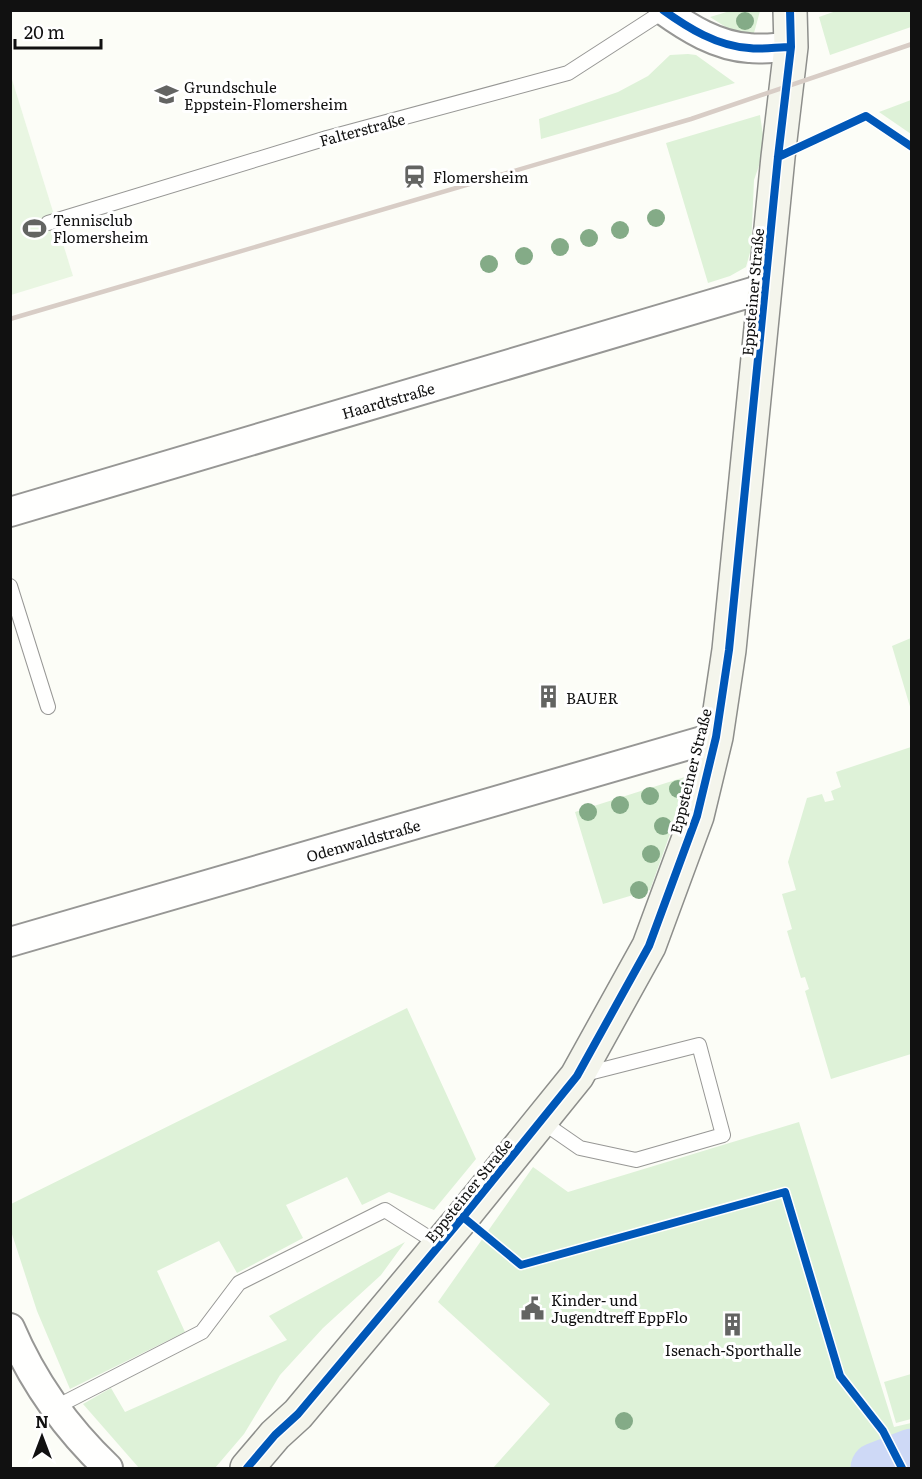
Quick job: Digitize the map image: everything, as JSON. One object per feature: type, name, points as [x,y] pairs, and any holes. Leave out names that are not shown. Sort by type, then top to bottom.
[{"type":"main road","name":"Eppsteiner Straße","points":[[247,1468],[298,1414],[440,1245],[577,1076],[649,946],[697,816],[716,737],[729,650],[791,46],[789,10]]},
{"type":"street","name":"Falterstraße","points":[[664,11],[687,27],[712,39],[748,48],[791,46]]},
{"type":"street","name":"Haardtstraße","points":[[10,512],[766,288]]},
{"type":"street","name":"Odenwaldstraße","points":[[10,942],[716,737]]},
{"type":"street","points":[[10,1328],[17,1362],[54,1408],[108,1468]]},
{"type":"lane","name":"Falterstraße","points":[[48,223],[327,138],[568,73],[664,11]]},
{"type":"lane","points":[[10,586],[48,707]]},
{"type":"lane","points":[[541,1121],[580,1148],[636,1160],[723,1135],[699,1045],[577,1076]]},
{"type":"lane","points":[[54,1408],[202,1332],[239,1283],[384,1210],[440,1245]]},
{"type":"green space","points":[[730,11],[760,11],[754,33],[743,38],[710,17]]},
{"type":"green space","points":[[836,11],[911,11],[911,27],[830,55],[819,17]]},
{"type":"green space","points":[[670,55],[696,55],[735,83],[541,139],[539,119],[618,92],[648,76]]},
{"type":"green space","name":"Tennisclub Flomersheim","points":[[10,73],[73,276],[11,295],[10,295]]},
{"type":"green space","points":[[911,100],[911,134],[879,112]]},
{"type":"green space","points":[[760,115],[763,135],[762,157],[754,180],[751,249],[746,267],[730,276],[708,283],[666,143]]},
{"type":"green space","points":[[911,638],[911,710],[892,646]]},
{"type":"green space","points":[[911,747],[911,1054],[831,1079],[805,991],[809,989],[805,977],[801,978],[787,931],[792,929],[782,894],[796,890],[788,862],[807,798],[822,794],[825,802],[834,800],[831,791],[841,787],[836,772]]},
{"type":"green space","points":[[691,775],[650,890],[603,904],[575,812]]},
{"type":"green space","points":[[407,1008],[476,1159],[434,1210],[389,1192],[362,1205],[347,1177],[286,1205],[303,1238],[237,1273],[219,1241],[157,1271],[185,1332],[70,1389],[37,1311],[11,1231],[11,1204]]},
{"type":"green space","points":[[799,1122],[894,1427],[911,1423],[911,1468],[493,1468],[550,1404],[438,1302],[533,1167],[568,1192]]},
{"type":"green space","points":[[405,1242],[381,1275],[323,1328],[280,1375],[244,1434],[215,1468],[139,1468],[83,1404],[111,1388],[125,1412],[287,1340],[269,1316]]},
{"type":"green space","points":[[911,1374],[911,1419],[896,1423],[884,1382]]},
{"type":"waterway","points":[[876,1468],[912,1454]]},
{"type":"railway","points":[[10,319],[691,119],[912,44]]},
{"type":"cycle path","points":[[663,10],[693,29],[726,44],[754,49],[791,47]]},
{"type":"cycle path","points":[[247,1468],[275,1435],[298,1414],[463,1217],[577,1076],[649,946],[697,816],[716,737],[729,650],[791,47],[790,10]]},
{"type":"cycle path","points":[[778,157],[866,116],[912,147]]},
{"type":"cycle path","points":[[463,1217],[521,1265],[785,1192],[840,1376],[883,1431],[902,1468]]},
{"type":"place","name":"Grundschule Eppstein-Flomersheim","points":[[166,95]]},
{"type":"place","name":"Flomersheim","points":[[415,176]]},
{"type":"place","name":"Tennisclub Flomersheim","points":[[35,228]]},
{"type":"place","name":"BAUER","points":[[548,697]]},
{"type":"place","name":"Kinder- und Jugendtreff EppFlo","points":[[533,1308]]},
{"type":"place","name":"Isenach-Sporthalle","points":[[733,1325]]}]
